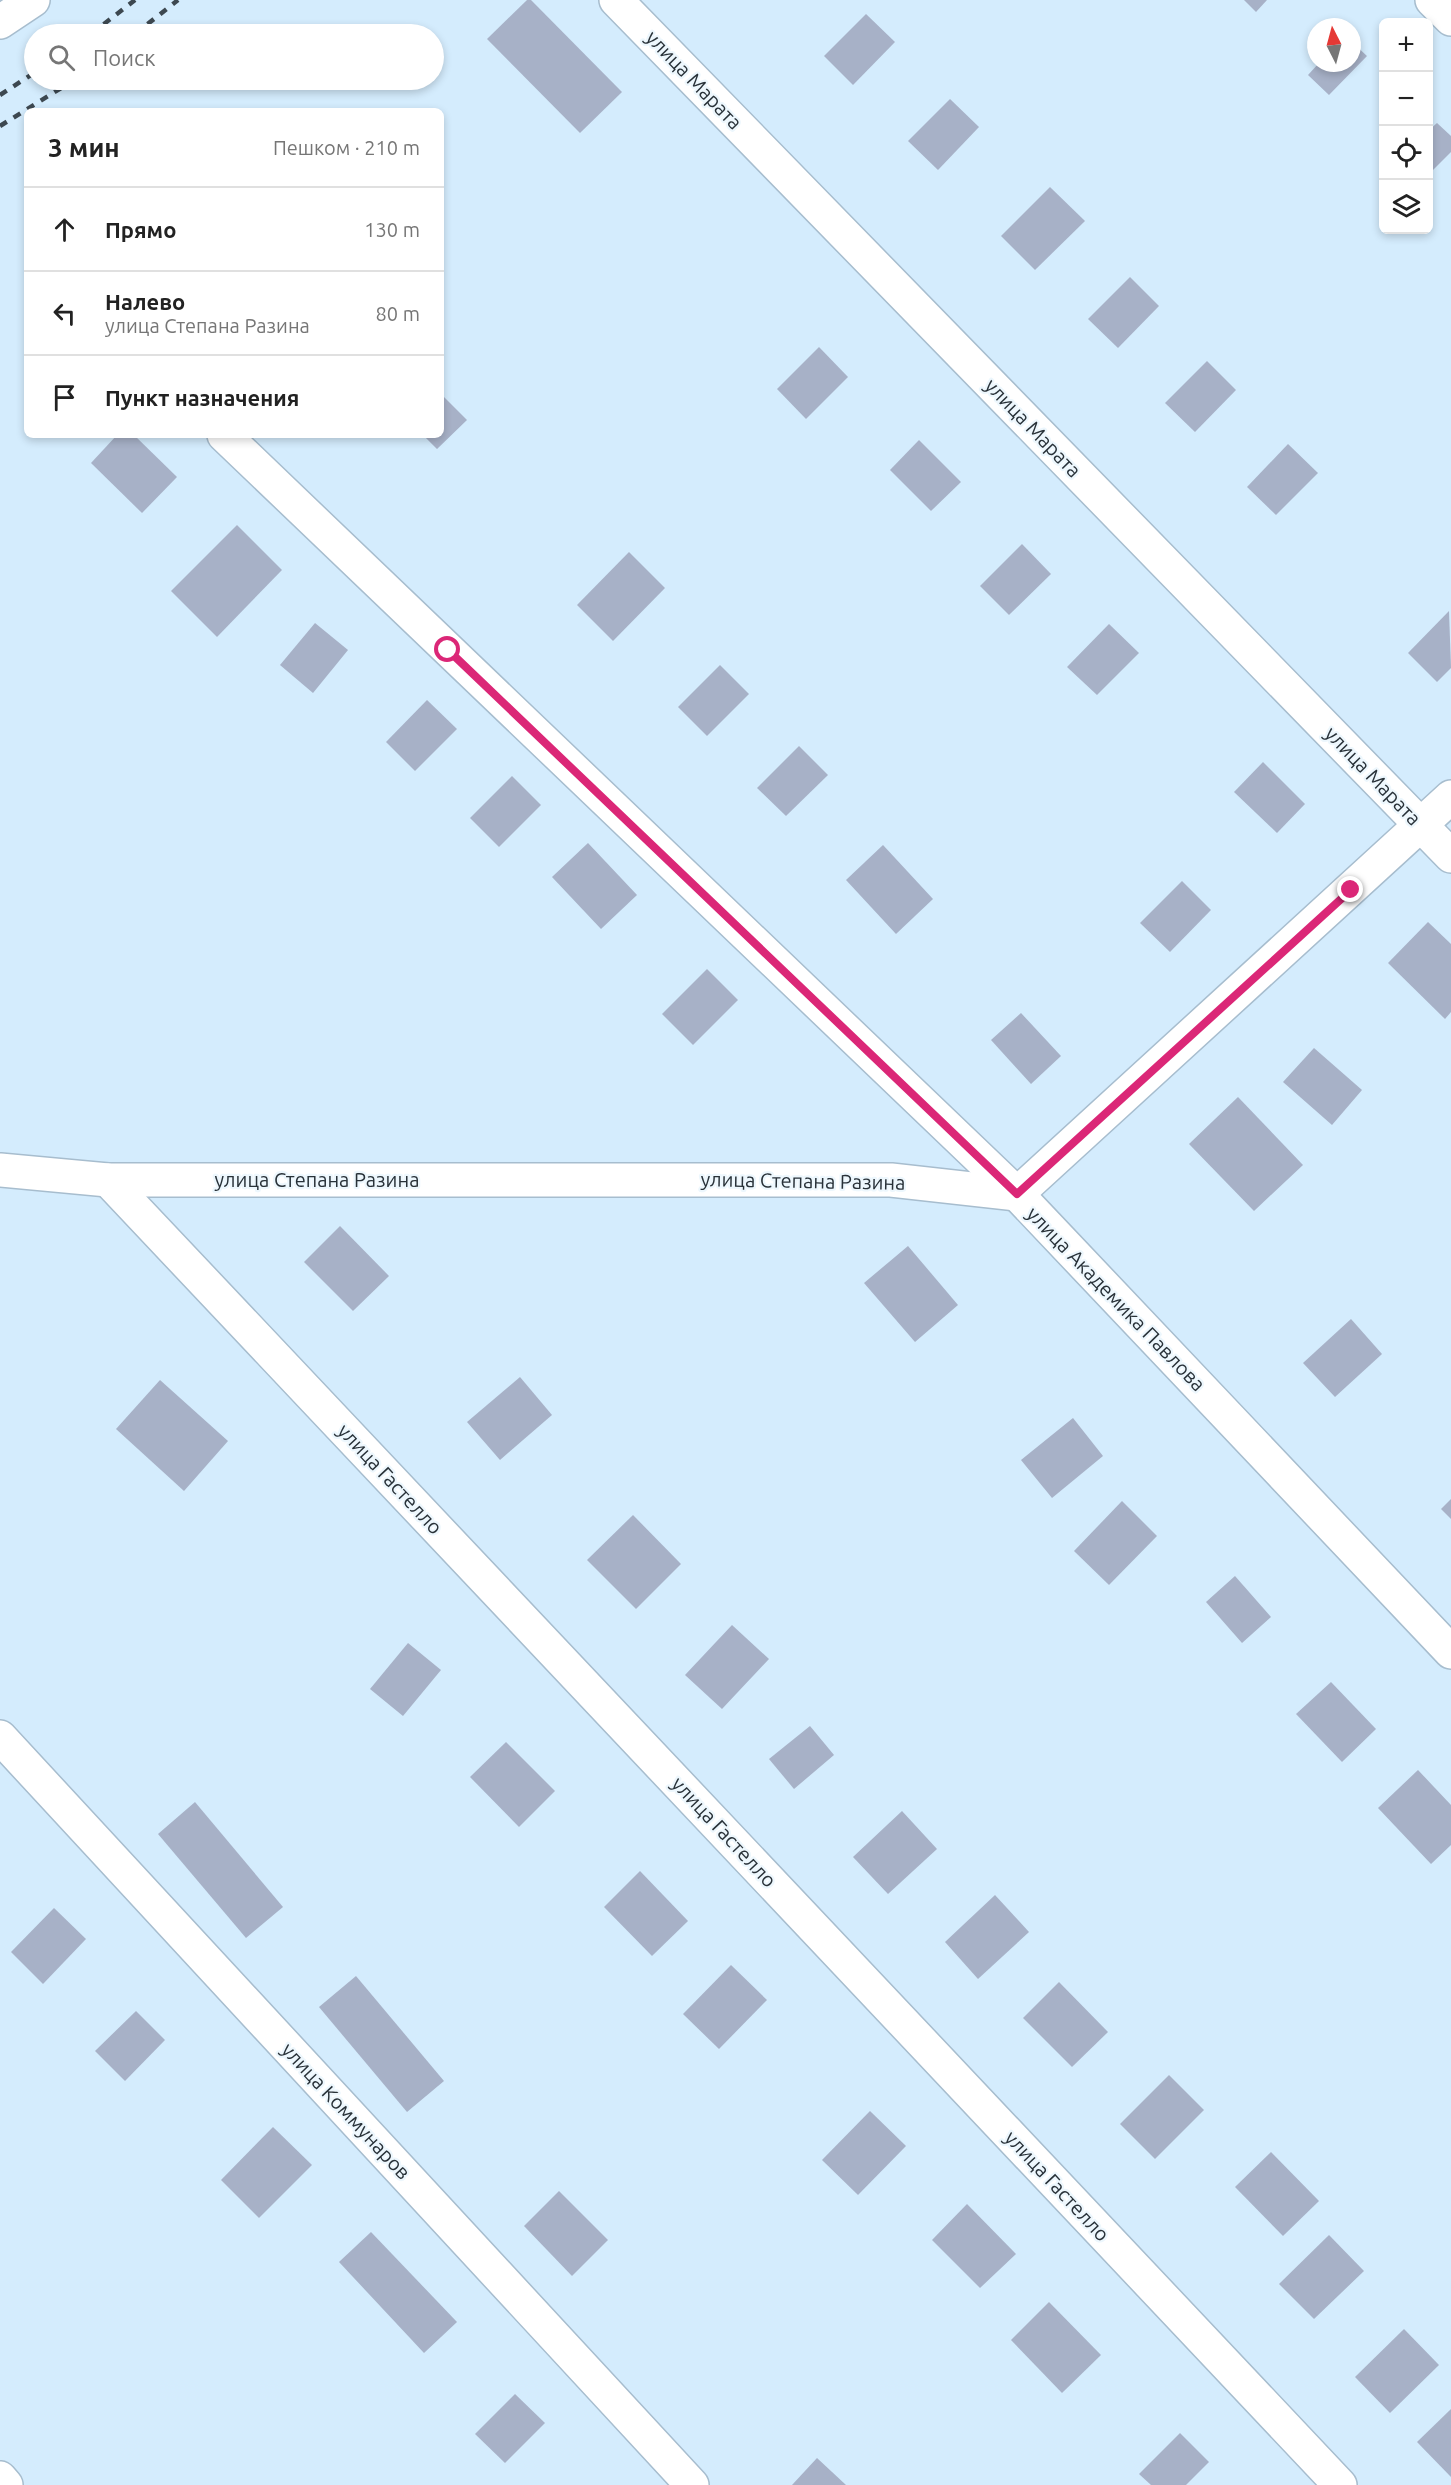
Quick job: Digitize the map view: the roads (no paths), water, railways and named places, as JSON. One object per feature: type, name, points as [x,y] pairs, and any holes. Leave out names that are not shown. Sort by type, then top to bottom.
[{"type":"street","points":[[0,22],[33,0]]},
{"type":"street","name":"улица Марата","points":[[616,0],[1451,856]]},
{"type":"street","points":[[1432,0],[1451,19]]},
{"type":"street","name":"улица Академика Павлова","points":[[227,438],[1017,1194],[1451,1652]]},
{"type":"street","points":[[1017,1194],[1451,797]]},
{"type":"street","name":"улица Степана Разина","points":[[0,1170],[108,1180],[891,1179],[1017,1194]]},
{"type":"street","name":"улица Гастелло","points":[[108,1180],[1340,2485]]},
{"type":"street","name":"улица Коммунаров","points":[[0,1737],[692,2485]]},
{"type":"street","points":[[0,2478],[6,2485]]},
{"type":"railway","points":[[104,24],[135,0]]},
{"type":"railway","points":[[148,24],[178,0]]},
{"type":"railway","points":[[0,95],[24,79]]},
{"type":"railway","points":[[29,108],[58,90]]},
{"type":"railway","points":[[0,126],[24,111]]}]
